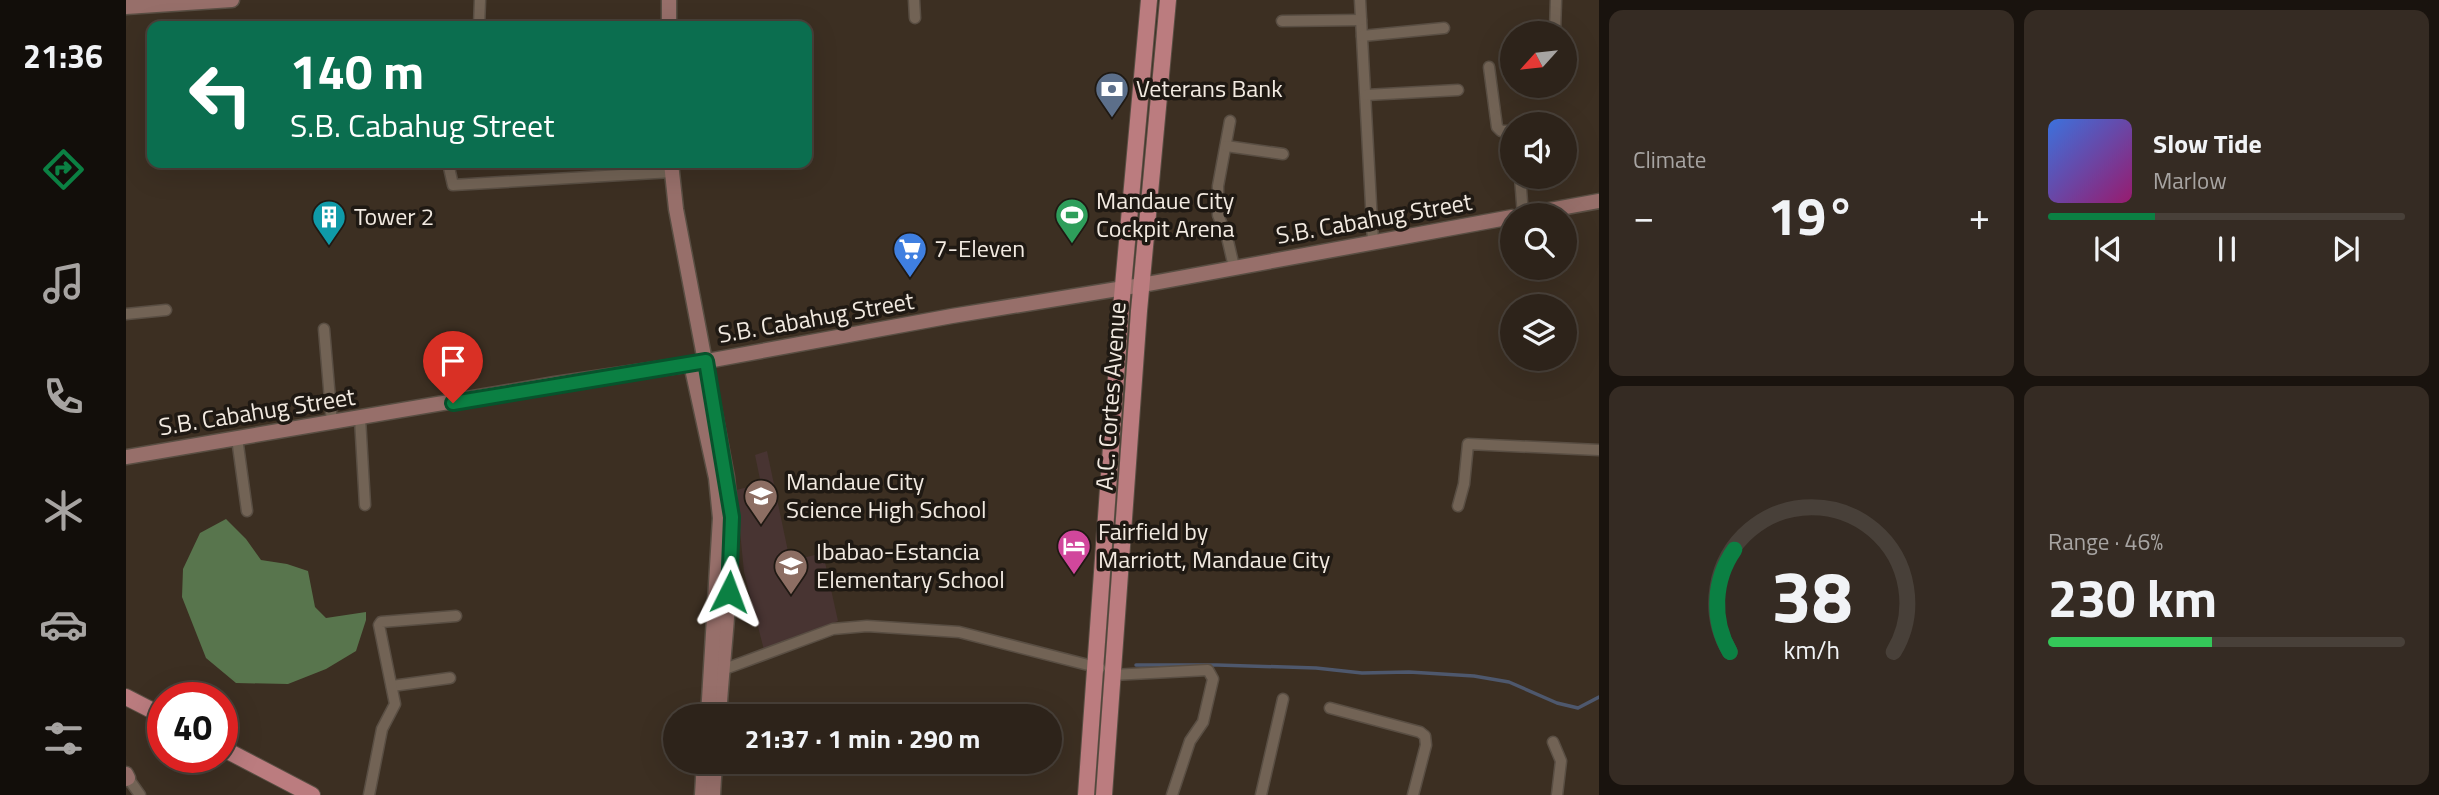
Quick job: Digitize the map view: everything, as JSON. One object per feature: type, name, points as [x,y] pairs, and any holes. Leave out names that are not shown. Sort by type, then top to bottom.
[{"type":"main road","name":"A.C. Cortes Avenue","points":[[1086,795],[1110,455],[1149,0]]},
{"type":"main road","name":"A.C. Cortes Avenue","points":[[1104,795],[1142,285],[1168,0]]},
{"type":"main road","points":[[1139,111],[1158,113]]},
{"type":"main road","points":[[1110,455],[1129,456]]},
{"type":"main road","points":[[126,697],[147,708]]},
{"type":"main road","points":[[238,756],[312,795]]},
{"type":"street","points":[[126,7],[232,0]]},
{"type":"street","points":[[479,21],[480,0]]},
{"type":"street","points":[[669,0],[669,21]]},
{"type":"street","points":[[915,0],[915,18]]},
{"type":"street","points":[[1360,0],[1373,242]]},
{"type":"street","points":[[1555,21],[1556,0]]},
{"type":"street","points":[[1282,20],[1361,20]]},
{"type":"street","points":[[1362,36],[1444,28]]},
{"type":"street","points":[[1489,67],[1497,127],[1500,130]]},
{"type":"street","points":[[1366,95],[1458,90]]},
{"type":"street","points":[[1230,121],[1218,186],[1218,215],[1227,237],[1234,267]]},
{"type":"street","points":[[1226,146],[1283,154]]},
{"type":"street","points":[[449,168],[453,186],[671,168],[699,363],[722,477],[720,704]]},
{"type":"street","points":[[1577,205],[1599,201]]},
{"type":"street","name":"S.B. Cabahug Street","points":[[126,457],[555,384],[699,363],[1500,219]]},
{"type":"street","points":[[126,314],[166,310]]},
{"type":"street","points":[[324,329],[332,423]]},
{"type":"street","points":[[360,418],[365,505]]},
{"type":"street","points":[[237,438],[247,511]]},
{"type":"street","points":[[1458,506],[1464,484],[1468,444],[1599,450]]},
{"type":"street","points":[[369,795],[382,729],[395,704],[379,625],[381,622],[456,616]]},
{"type":"street","points":[[710,704],[721,618]]},
{"type":"street","points":[[722,670],[833,629],[867,626],[959,632],[1113,672],[1208,670],[1213,679],[1203,722],[1190,741],[1173,795]]},
{"type":"street","points":[[392,686],[450,678]]},
{"type":"street","points":[[1261,795],[1283,699]]},
{"type":"street","points":[[1330,708],[1420,732],[1425,736],[1426,745],[1413,795]]},
{"type":"street","points":[[1553,742],[1561,761],[1557,795]]},
{"type":"street","points":[[702,795],[707,774]]},
{"type":"street","points":[[710,774],[713,795]]},
{"type":"street","points":[[127,777],[140,795]]},
{"type":"shaded area","name":"Ibabao-Estancia Elementary School","points":[[767,451],[790,561],[823,553],[838,621],[764,650],[744,572],[736,490],[761,484],[755,455]]},
{"type":"green space","points":[[226,519],[246,539],[261,560],[308,571],[315,607],[326,618],[366,612],[356,651],[326,669],[288,684],[235,682],[206,658],[182,597],[183,569],[200,533]]},
{"type":"waterway","points":[[1136,665],[1316,668],[1362,673],[1409,672],[1474,676],[1509,682],[1557,703],[1578,708],[1599,697]]},
{"type":"place","name":"Veterans Bank","points":[[1112,119]]},
{"type":"place","name":"Mandaue City Cockpit Arena","points":[[1072,245]]},
{"type":"place","name":"Tower 2","points":[[329,247]]},
{"type":"place","name":"7-Eleven","points":[[910,279]]},
{"type":"place","name":"Mandaue City Science High School","points":[[761,526]]},
{"type":"place","name":"Fairfield by Marriott, Mandaue City","points":[[1074,576]]},
{"type":"place","name":"Ibabao-Estancia Elementary School","points":[[791,596]]},
{"type":"route","points":[[453,403],[706,361],[732,517],[729,592]]}]
